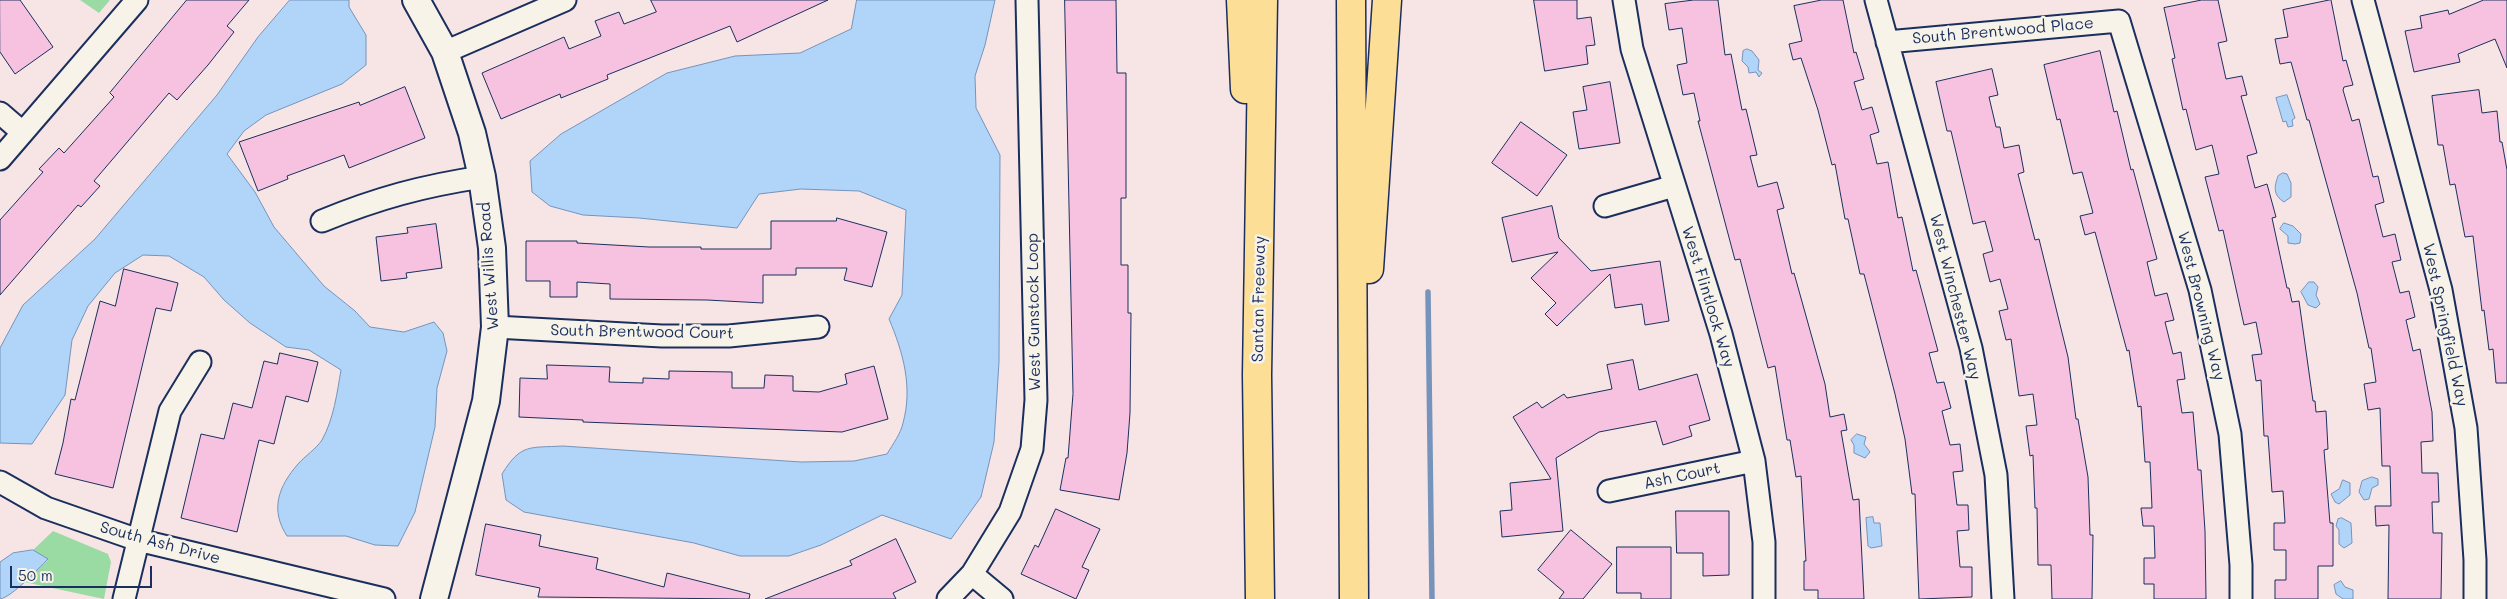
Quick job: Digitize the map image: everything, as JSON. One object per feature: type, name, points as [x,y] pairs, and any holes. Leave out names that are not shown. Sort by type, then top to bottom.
[{"type":"highway","points":[[1241,0],[1257,375]]},
{"type":"highway","name":"Santan Freeway","points":[[1260,599],[1257,375],[1263,0]]},
{"type":"highway","points":[[1351,0],[1354,599]]},
{"type":"highway","points":[[1354,460],[1388,0]]},
{"type":"street","points":[[0,159],[137,0]]},
{"type":"street","name":"West Willis Road","points":[[416,0],[445,52],[472,133],[482,177],[492,248],[495,328],[486,402],[434,599]]},
{"type":"street","points":[[445,52],[565,0]]},
{"type":"street","name":"West Gunstock Loop","points":[[948,599],[972,574],[1010,512],[1032,449],[1036,400],[1027,0]]},
{"type":"street","name":"West Flintlock Way","points":[[1624,0],[1632,49],[1721,334],[1754,460],[1764,542],[1764,599]]},
{"type":"street","name":"West Winchester Way","points":[[1876,0],[1971,348],[1996,476],[2003,599]]},
{"type":"street","name":"West Springfield Way","points":[[2363,0],[2443,300],[2466,428],[2475,560],[2475,599]]},
{"type":"street","name":"South Brentwood Place","points":[[1887,42],[2118,21]]},
{"type":"street","name":"West Browning Way","points":[[2118,21],[2200,290],[2230,434],[2241,565],[2241,599]]},
{"type":"street","points":[[0,113],[22,132]]},
{"type":"street","points":[[322,221],[369,202],[432,184],[482,177]]},
{"type":"street","points":[[1605,206],[1674,186]]},
{"type":"street","name":"South Brentwood Court","points":[[495,328],[662,336],[729,336],[818,327]]},
{"type":"street","points":[[124,599],[170,410],[200,362]]},
{"type":"street","name":"Ash Court","points":[[1609,491],[1754,460]]},
{"type":"street","name":"South Ash Drive","points":[[0,482],[46,508],[138,540],[384,599]]},
{"type":"street","points":[[972,574],[1002,599]]},
{"type":"green space","points":[[80,0],[110,0],[99,13]]},
{"type":"green space","points":[[53,531],[108,554],[111,562],[104,599],[24,582],[48,560],[33,550]]},
{"type":"water","points":[[290,0],[349,0],[349,7],[366,35],[366,65],[342,84],[266,115],[244,131],[227,154],[255,192],[274,227],[324,286],[355,311],[370,327],[404,332],[434,322],[443,333],[447,351],[437,388],[435,427],[415,512],[398,546],[375,545],[346,536],[287,536],[279,517],[278,508],[281,490],[291,473],[317,446],[326,432],[332,414],[341,370],[309,350],[286,347],[250,323],[224,300],[204,277],[169,256],[143,255],[115,273],[88,306],[72,340],[65,395],[32,444],[0,443],[0,348],[23,305],[95,239],[217,95],[258,37]]},
{"type":"water","points":[[857,0],[995,0],[985,45],[975,76],[976,108],[1000,155],[999,362],[994,442],[981,497],[951,539],[882,515],[821,545],[789,556],[740,556],[694,543],[524,512],[506,500],[502,474],[521,452],[534,448],[563,446],[801,462],[854,461],[887,454],[902,427],[906,410],[907,383],[905,370],[889,319],[902,295],[906,210],[859,191],[801,189],[759,194],[737,228],[639,218],[583,215],[550,206],[532,192],[530,161],[561,134],[667,73],[735,56],[800,53],[851,29]]},
{"type":"water","points":[[1747,49],[1752,51],[1759,60],[1758,70],[1762,73],[1759,77],[1756,72],[1749,73],[1748,67],[1742,61],[1743,51]]},
{"type":"water","points":[[2287,95],[2295,118],[2292,120],[2293,126],[2288,127],[2286,121],[2283,122],[2276,98]]},
{"type":"water","points":[[2283,173],[2287,174],[2291,183],[2291,197],[2284,202],[2276,194],[2275,187],[2278,176]]},
{"type":"water","points":[[2284,223],[2293,226],[2301,234],[2300,243],[2288,243],[2288,236],[2280,229]]},
{"type":"water","points":[[2309,282],[2314,282],[2318,287],[2316,295],[2320,304],[2316,308],[2308,305],[2301,292]]},
{"type":"water","points":[[1857,434],[1866,437],[1864,444],[1870,452],[1865,458],[1854,453],[1854,445],[1851,440]]},
{"type":"water","points":[[2372,477],[2378,479],[2378,485],[2372,488],[2369,499],[2364,500],[2359,492],[2362,481]]},
{"type":"water","points":[[2343,480],[2350,483],[2350,495],[2339,504],[2335,502],[2331,494],[2339,489]]},
{"type":"water","points":[[1873,517],[1874,523],[1880,523],[1882,546],[1871,548],[1868,546],[1866,518]]},
{"type":"water","points":[[2342,518],[2351,523],[2352,543],[2344,548],[2339,544],[2339,530],[2336,526],[2338,519]]},
{"type":"water","points":[[33,550],[48,559],[18,588],[0,599],[0,562],[13,553]]},
{"type":"water","points":[[2341,581],[2345,587],[2353,590],[2353,599],[2343,599],[2336,594],[2334,585]]},
{"type":"building","points":[[0,0],[20,0],[53,47],[15,74],[0,52]]},
{"type":"building","points":[[187,0],[249,0],[227,26],[234,32],[208,65],[177,100],[169,93],[94,181],[100,186],[81,207],[78,205],[0,295],[0,220],[43,172],[39,169],[59,148],[64,153],[114,97],[110,93]]},
{"type":"building","points":[[651,0],[828,0],[737,42],[730,26],[607,75],[608,79],[561,98],[560,94],[501,119],[482,73],[564,37],[569,49],[601,36],[595,21],[619,12],[624,24],[656,12]]},
{"type":"building","points":[[1065,0],[1116,0],[1117,73],[1126,73],[1126,198],[1121,198],[1121,265],[1128,265],[1128,313],[1131,313],[1130,413],[1127,453],[1119,500],[1060,490],[1066,458],[1068,458],[1073,394]]},
{"type":"building","points":[[1534,0],[1577,0],[1577,19],[1591,17],[1595,45],[1586,46],[1588,64],[1545,71]]},
{"type":"building","points":[[1694,0],[1718,0],[1725,55],[1731,54],[1742,110],[1746,109],[1757,155],[1750,156],[1758,187],[1777,182],[1784,208],[1777,210],[1792,274],[1794,273],[1825,384],[1830,417],[1844,414],[1847,430],[1841,431],[1853,500],[1859,499],[1864,599],[1818,599],[1818,590],[1804,590],[1804,561],[1806,561],[1801,476],[1796,477],[1790,440],[1787,440],[1775,366],[1768,368],[1740,259],[1735,260],[1698,121],[1700,121],[1694,93],[1683,95],[1677,65],[1687,63],[1682,28],[1669,30],[1665,4]]},
{"type":"building","points":[[1822,0],[1843,0],[1854,53],[1856,52],[1864,79],[1854,82],[1862,110],[1872,107],[1879,132],[1870,135],[1877,164],[1888,162],[1898,218],[1902,217],[1913,271],[1916,270],[1938,351],[1929,353],[1937,383],[1944,382],[1951,408],[1942,411],[1950,445],[1960,444],[1963,471],[1953,472],[1957,505],[1968,505],[1969,530],[1957,531],[1960,567],[1972,567],[1972,597],[1919,599],[1915,494],[1912,494],[1905,439],[1895,394],[1864,274],[1860,274],[1848,219],[1845,219],[1835,164],[1832,165],[1818,110],[1801,58],[1793,60],[1789,44],[1802,41],[1794,6]]},
{"type":"building","points":[[2202,0],[2218,0],[2227,41],[2218,43],[2226,79],[2242,76],[2247,95],[2241,96],[2257,153],[2247,156],[2255,188],[2267,184],[2276,217],[2272,218],[2287,288],[2289,288],[2292,302],[2299,301],[2313,401],[2315,401],[2316,412],[2326,411],[2328,449],[2324,450],[2330,523],[2333,523],[2333,566],[2318,566],[2318,599],[2275,599],[2275,580],[2286,580],[2286,550],[2274,550],[2274,523],[2285,523],[2283,491],[2272,492],[2268,436],[2264,436],[2261,380],[2256,381],[2252,355],[2262,354],[2256,322],[2244,325],[2223,230],[2219,231],[2205,177],[2219,174],[2212,145],[2196,150],[2186,109],[2183,110],[2172,59],[2175,58],[2164,8]]},
{"type":"building","points":[[2331,0],[2343,61],[2346,60],[2353,85],[2344,87],[2343,90],[2352,121],[2359,119],[2373,177],[2378,176],[2384,202],[2375,205],[2383,237],[2395,234],[2401,260],[2392,262],[2400,293],[2409,291],[2415,317],[2406,320],[2413,351],[2420,349],[2432,412],[2433,441],[2421,442],[2422,473],[2438,473],[2439,502],[2432,502],[2433,533],[2442,533],[2441,599],[2388,599],[2389,525],[2376,526],[2375,506],[2391,506],[2390,466],[2382,466],[2380,408],[2368,410],[2364,384],[2376,382],[2371,348],[2369,348],[2357,293],[2291,62],[2280,64],[2275,39],[2288,37],[2283,10]]},
{"type":"building","points":[[2484,0],[2507,0],[2507,68],[2495,39],[2458,54],[2460,62],[2414,72],[2405,31],[2422,28],[2420,16],[2448,10],[2449,14]]},
{"type":"building","points":[[2100,51],[2114,112],[2117,111],[2131,170],[2133,169],[2157,259],[2147,262],[2155,296],[2167,293],[2174,320],[2165,322],[2173,354],[2181,352],[2185,379],[2177,380],[2182,413],[2193,412],[2198,470],[2201,470],[2205,531],[2206,599],[2154,599],[2154,584],[2144,584],[2144,558],[2155,558],[2154,526],[2143,526],[2141,508],[2152,508],[2150,462],[2145,462],[2141,406],[2138,407],[2129,350],[2127,351],[2095,232],[2085,235],[2080,216],[2093,213],[2082,172],[2073,174],[2060,119],[2057,120],[2044,65]]},
{"type":"building","points":[[1992,69],[1998,95],[1989,97],[1996,127],[2000,127],[2004,148],[2019,145],[2024,172],[2018,174],[2035,240],[2039,239],[2068,357],[2076,419],[2078,419],[2088,477],[2090,535],[2093,535],[2092,599],[2052,599],[2051,565],[2038,565],[2037,508],[2035,508],[2033,455],[2030,456],[2026,426],[2037,425],[2033,394],[2019,396],[2011,339],[2006,340],[1999,311],[2008,309],[2000,279],[1990,282],[1983,254],[1993,251],[1985,221],[1973,224],[1951,131],[1947,131],[1936,82]]},
{"type":"building","points":[[1610,82],[1620,143],[1579,149],[1573,112],[1587,110],[1583,87]]},
{"type":"building","points":[[405,87],[425,138],[349,168],[344,155],[287,176],[288,179],[258,191],[239,142],[359,102],[360,105]]},
{"type":"building","points":[[2479,90],[2482,113],[2497,111],[2500,142],[2502,142],[2507,170],[2507,383],[2496,383],[2493,349],[2489,350],[2484,310],[2482,311],[2473,236],[2465,237],[2455,184],[2450,185],[2443,145],[2438,145],[2432,96]]},
{"type":"building","points":[[1521,122],[1567,155],[1537,196],[1492,163]]},
{"type":"building","points":[[1552,206],[1559,238],[1591,271],[1660,261],[1669,321],[1645,325],[1642,304],[1615,308],[1610,274],[1557,326],[1545,314],[1556,303],[1531,278],[1558,252],[1512,262],[1502,218]]},
{"type":"building","points":[[837,218],[887,232],[872,287],[844,280],[847,268],[796,268],[796,275],[763,275],[763,303],[707,300],[610,299],[610,284],[577,282],[577,297],[550,297],[550,281],[526,281],[526,241],[577,241],[577,243],[649,247],[701,247],[701,249],[771,249],[771,221],[836,221]]},
{"type":"building","points":[[436,224],[442,268],[406,273],[407,278],[381,281],[376,237],[408,233],[407,228]]},
{"type":"building","points":[[124,269],[178,283],[171,311],[156,308],[113,488],[55,474],[71,399],[75,400],[100,301],[115,306]]},
{"type":"building","points":[[280,353],[318,362],[308,402],[286,396],[274,444],[259,440],[237,532],[181,518],[201,434],[224,439],[233,403],[252,408],[264,361],[277,364]]},
{"type":"building","points":[[1633,360],[1639,390],[1697,374],[1710,420],[1689,426],[1692,436],[1663,445],[1656,421],[1599,432],[1556,458],[1563,531],[1502,537],[1500,511],[1512,510],[1510,483],[1551,479],[1513,417],[1537,402],[1542,408],[1564,394],[1567,398],[1612,389],[1607,365]]},
{"type":"building","points":[[547,365],[610,367],[609,382],[643,383],[643,378],[669,379],[669,371],[732,372],[732,388],[764,388],[765,375],[793,376],[793,391],[819,392],[847,384],[845,374],[874,366],[888,419],[842,432],[583,422],[583,420],[519,417],[520,378],[547,379]]},
{"type":"building","points":[[1056,509],[1100,529],[1082,567],[1089,570],[1076,599],[1021,574],[1035,545],[1038,547]]},
{"type":"building","points":[[1676,511],[1729,511],[1729,575],[1703,576],[1703,553],[1677,553]]},
{"type":"building","points":[[486,524],[541,535],[539,546],[598,558],[596,569],[664,587],[667,573],[750,594],[749,599],[538,597],[540,588],[476,575]]},
{"type":"building","points":[[1571,530],[1612,564],[1583,599],[1559,599],[1564,592],[1538,570]]},
{"type":"building","points":[[896,539],[916,582],[893,593],[896,599],[765,599],[852,565],[850,561]]},
{"type":"building","points":[[1617,547],[1671,547],[1671,599],[1641,599],[1641,593],[1617,593]]},
{"type":"waterway","points":[[1428,292],[1432,599]]}]
